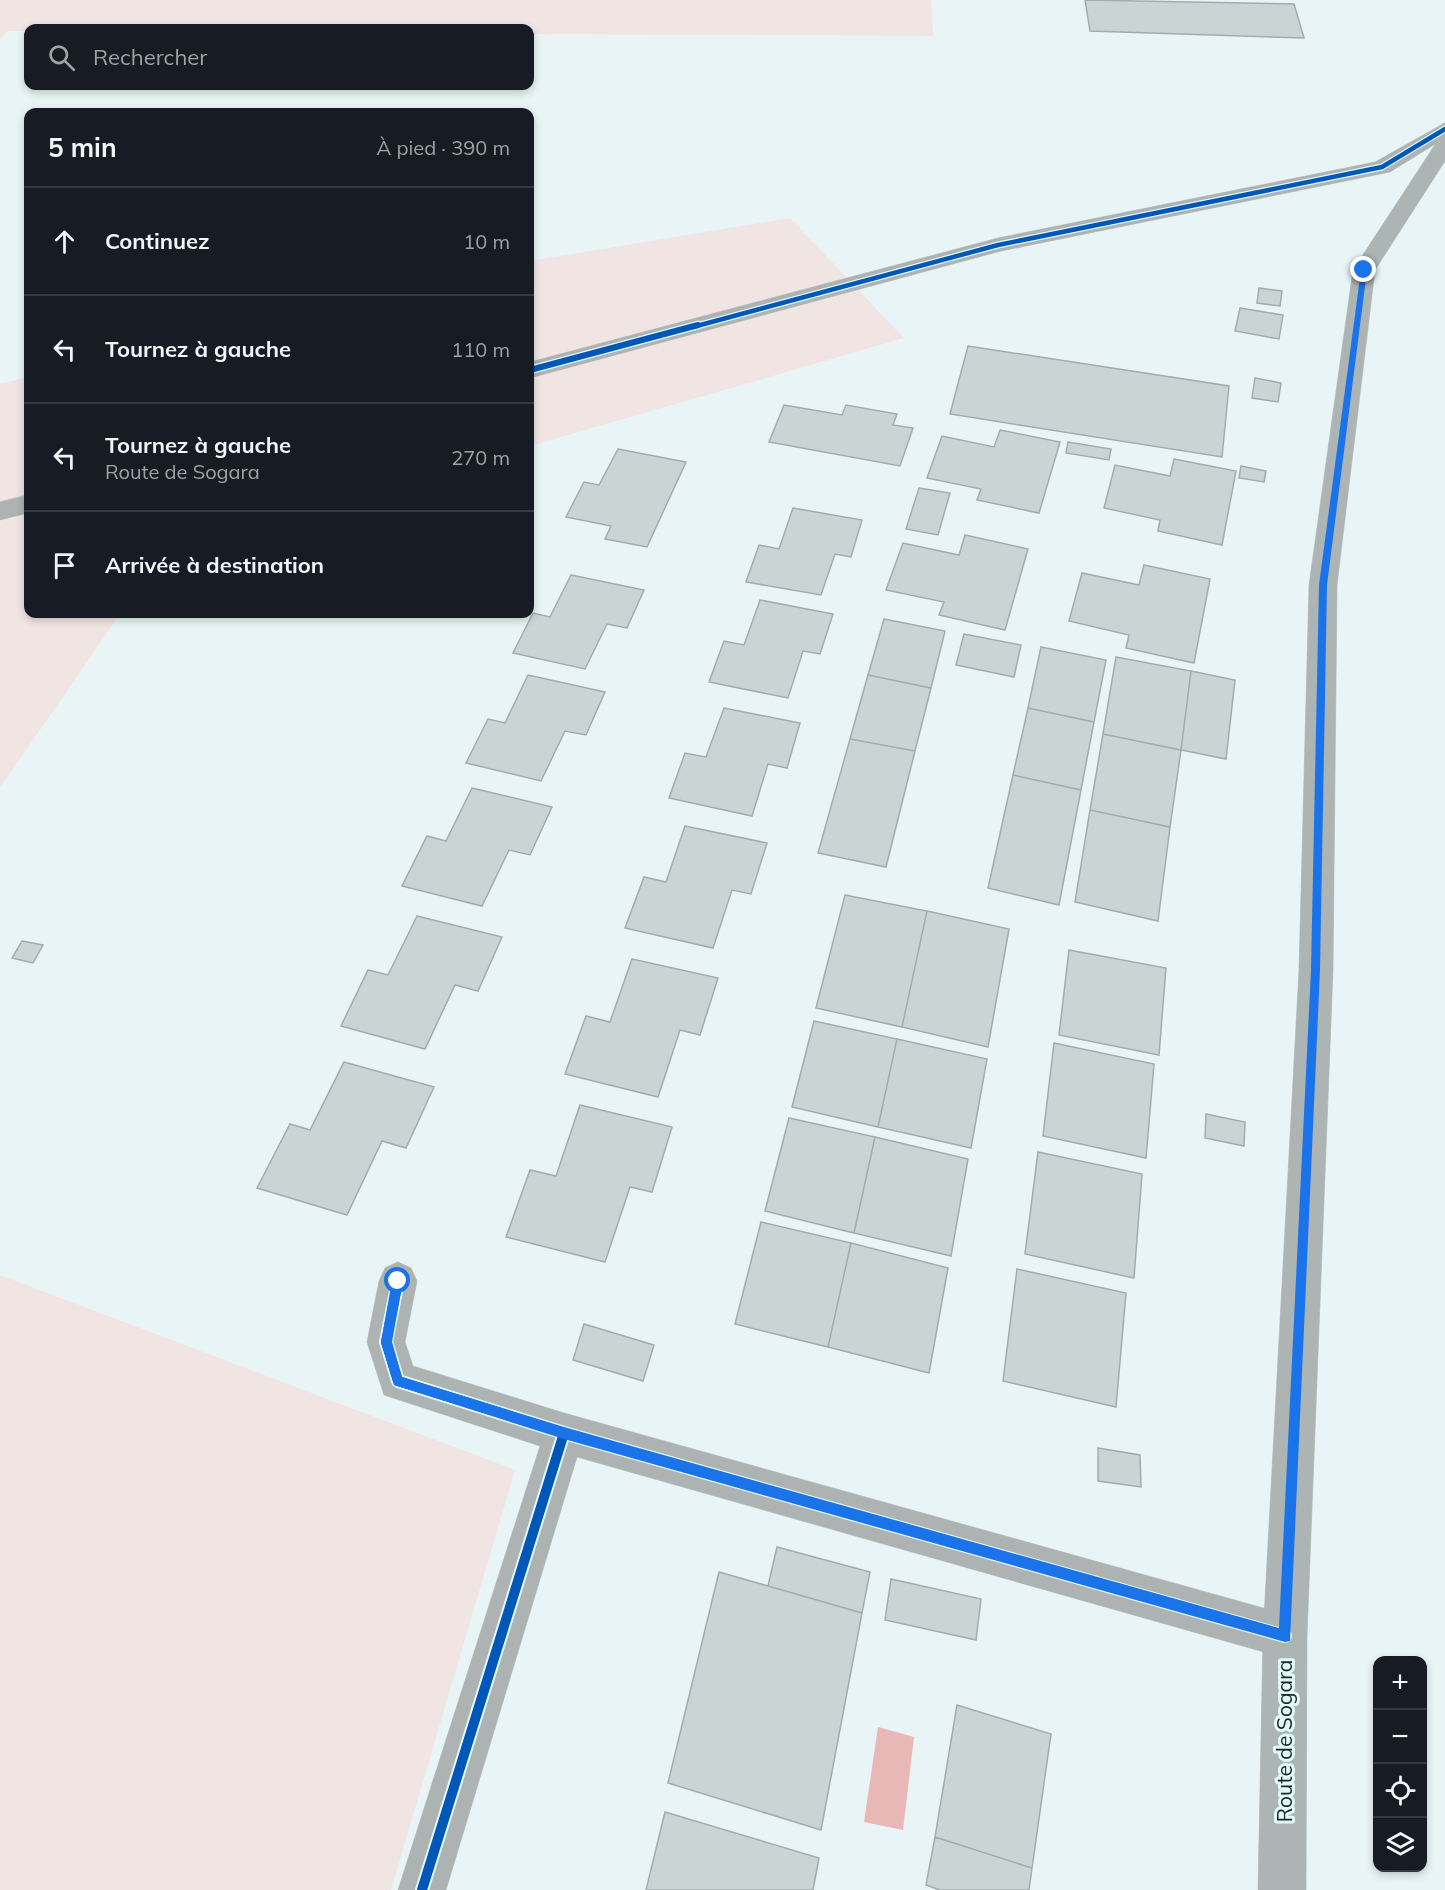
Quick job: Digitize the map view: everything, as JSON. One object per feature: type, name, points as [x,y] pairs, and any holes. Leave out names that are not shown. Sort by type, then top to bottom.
[{"type":"main road","name":"Route de Sogara","points":[[1282,1890],[1285,1636],[1316,970],[1323,585],[1364,270],[1445,144]]},
{"type":"street","points":[[534,369],[998,245],[1382,167],[1445,129]]},
{"type":"street","points":[[0,511],[24,505]]},
{"type":"street","points":[[398,1281],[386,1342],[398,1381],[564,1433],[1285,1636]]},
{"type":"street","points":[[422,1890],[564,1433]]},
{"type":"shaded area","points":[[0,0],[931,0],[933,36],[534,34],[534,24],[24,24],[24,31],[8,31],[0,39]]},
{"type":"shaded area","points":[[790,218],[904,338],[534,445],[534,260]]},
{"type":"shaded area","points":[[24,378],[24,618],[117,618],[0,788],[0,384]]},
{"type":"shaded area","points":[[0,1275],[515,1470],[391,1890],[0,1890]]},
{"type":"shaded area","points":[[878,1727],[914,1737],[903,1830],[864,1822]]},
{"type":"building","points":[[1085,0],[1294,4],[1304,38],[1090,31]]},
{"type":"building","points":[[1259,288],[1282,291],[1280,306],[1257,303]]},
{"type":"building","points":[[1240,308],[1283,315],[1279,339],[1235,331]]},
{"type":"building","points":[[968,346],[1229,386],[1222,457],[950,414]]},
{"type":"building","points":[[1255,378],[1281,383],[1278,402],[1252,398]]},
{"type":"building","points":[[784,405],[842,415],[846,405],[897,414],[893,425],[913,428],[900,466],[769,442]]},
{"type":"building","points":[[1000,430],[1060,442],[1039,513],[977,500],[981,489],[927,478],[942,436],[994,447]]},
{"type":"building","points":[[1068,442],[1111,449],[1109,460],[1066,453]]},
{"type":"building","points":[[618,449],[686,462],[647,547],[605,539],[611,526],[566,517],[584,482],[599,485]]},
{"type":"building","points":[[1174,459],[1236,471],[1222,545],[1158,531],[1160,520],[1104,508],[1115,465],[1170,476]]},
{"type":"building","points":[[1241,466],[1266,471],[1264,482],[1239,478]]},
{"type":"building","points":[[919,488],[950,493],[938,535],[906,529]]},
{"type":"building","points":[[793,508],[862,520],[851,557],[835,554],[821,595],[746,582],[759,545],[779,549]]},
{"type":"building","points":[[965,535],[1028,549],[1005,630],[939,615],[944,602],[886,590],[903,543],[959,555]]},
{"type":"building","points":[[1144,565],[1210,579],[1194,663],[1126,648],[1129,635],[1069,621],[1082,573],[1139,585]]},
{"type":"building","points":[[571,575],[644,590],[627,628],[607,624],[585,669],[513,653],[530,618],[534,618],[534,613],[550,617]]},
{"type":"building","points":[[760,600],[833,614],[820,654],[803,651],[788,698],[709,682],[724,641],[744,645]]},
{"type":"building","points":[[884,619],[945,631],[931,688],[868,675]]},
{"type":"building","points":[[964,634],[1021,645],[1014,677],[956,665]]},
{"type":"building","points":[[1041,647],[1106,660],[1094,722],[1028,708]]},
{"type":"building","points":[[1116,657],[1191,671],[1181,750],[1103,734]]},
{"type":"building","points":[[1191,671],[1235,680],[1226,759],[1181,750]]},
{"type":"building","points":[[528,675],[605,692],[586,735],[565,731],[541,781],[466,763],[488,719],[505,723]]},
{"type":"building","points":[[868,675],[931,688],[915,751],[850,739]]},
{"type":"building","points":[[724,708],[800,723],[787,768],[768,764],[752,816],[669,798],[685,753],[706,757]]},
{"type":"building","points":[[1028,708],[1094,722],[1081,790],[1013,775]]},
{"type":"building","points":[[1103,734],[1181,750],[1170,827],[1090,810]]},
{"type":"building","points":[[850,739],[915,751],[886,867],[818,853]]},
{"type":"building","points":[[1013,775],[1081,790],[1059,905],[988,888]]},
{"type":"building","points":[[472,788],[552,807],[530,855],[509,850],[482,906],[402,886],[427,836],[446,841]]},
{"type":"building","points":[[1090,810],[1170,827],[1158,921],[1075,902]]},
{"type":"building","points":[[685,826],[767,843],[751,894],[732,890],[713,948],[625,928],[644,877],[666,882]]},
{"type":"building","points":[[845,895],[927,911],[902,1027],[816,1008]]},
{"type":"building","points":[[927,911],[1009,929],[988,1047],[902,1027]]},
{"type":"building","points":[[417,916],[502,937],[478,991],[455,985],[425,1049],[341,1026],[368,970],[388,975]]},
{"type":"building","points":[[22,941],[43,945],[33,963],[12,958]]},
{"type":"building","points":[[1069,950],[1166,968],[1159,1055],[1059,1035]]},
{"type":"building","points":[[632,959],[718,978],[700,1035],[680,1030],[658,1097],[565,1074],[586,1016],[610,1022]]},
{"type":"building","points":[[814,1021],[897,1039],[878,1127],[792,1107]]},
{"type":"building","points":[[897,1039],[987,1059],[971,1148],[878,1127]]},
{"type":"building","points":[[1054,1043],[1154,1064],[1146,1158],[1043,1136]]},
{"type":"building","points":[[344,1062],[434,1087],[406,1148],[382,1141],[347,1215],[257,1188],[290,1124],[310,1130]]},
{"type":"building","points":[[580,1105],[672,1127],[652,1192],[630,1187],[605,1262],[506,1237],[530,1170],[556,1176]]},
{"type":"building","points":[[1206,1114],[1245,1122],[1244,1146],[1205,1138]]},
{"type":"building","points":[[789,1118],[875,1137],[854,1233],[765,1211]]},
{"type":"building","points":[[875,1137],[968,1159],[951,1256],[854,1233]]},
{"type":"building","points":[[1038,1152],[1142,1174],[1134,1278],[1025,1254]]},
{"type":"building","points":[[761,1222],[851,1243],[828,1347],[735,1324]]},
{"type":"building","points":[[851,1243],[948,1268],[929,1373],[828,1347]]},
{"type":"building","points":[[1017,1269],[1126,1293],[1116,1407],[1003,1381]]},
{"type":"building","points":[[584,1324],[654,1345],[643,1381],[573,1360]]},
{"type":"building","points":[[1098,1448],[1140,1455],[1141,1487],[1098,1481]]},
{"type":"building","points":[[777,1547],[870,1572],[862,1613],[768,1586]]},
{"type":"building","points":[[719,1572],[862,1613],[821,1830],[668,1783]]},
{"type":"building","points":[[891,1579],[981,1599],[976,1640],[885,1620]]},
{"type":"building","points":[[957,1705],[1051,1734],[1032,1868],[935,1837]]},
{"type":"building","points":[[665,1812],[819,1858],[813,1890],[646,1890]]},
{"type":"building","points":[[935,1837],[1032,1868],[1029,1890],[940,1890],[926,1885]]},
{"type":"cycle path","points":[[534,369],[998,245],[1382,167],[1445,129]]},
{"type":"cycle path","points":[[398,1281],[386,1342],[398,1381],[564,1433],[1285,1636]]},
{"type":"cycle path","points":[[422,1890],[564,1433]]},
{"type":"route","points":[[398,1281],[386,1342],[398,1381],[564,1433],[1285,1636],[1316,970],[1323,585],[1364,270]]}]
